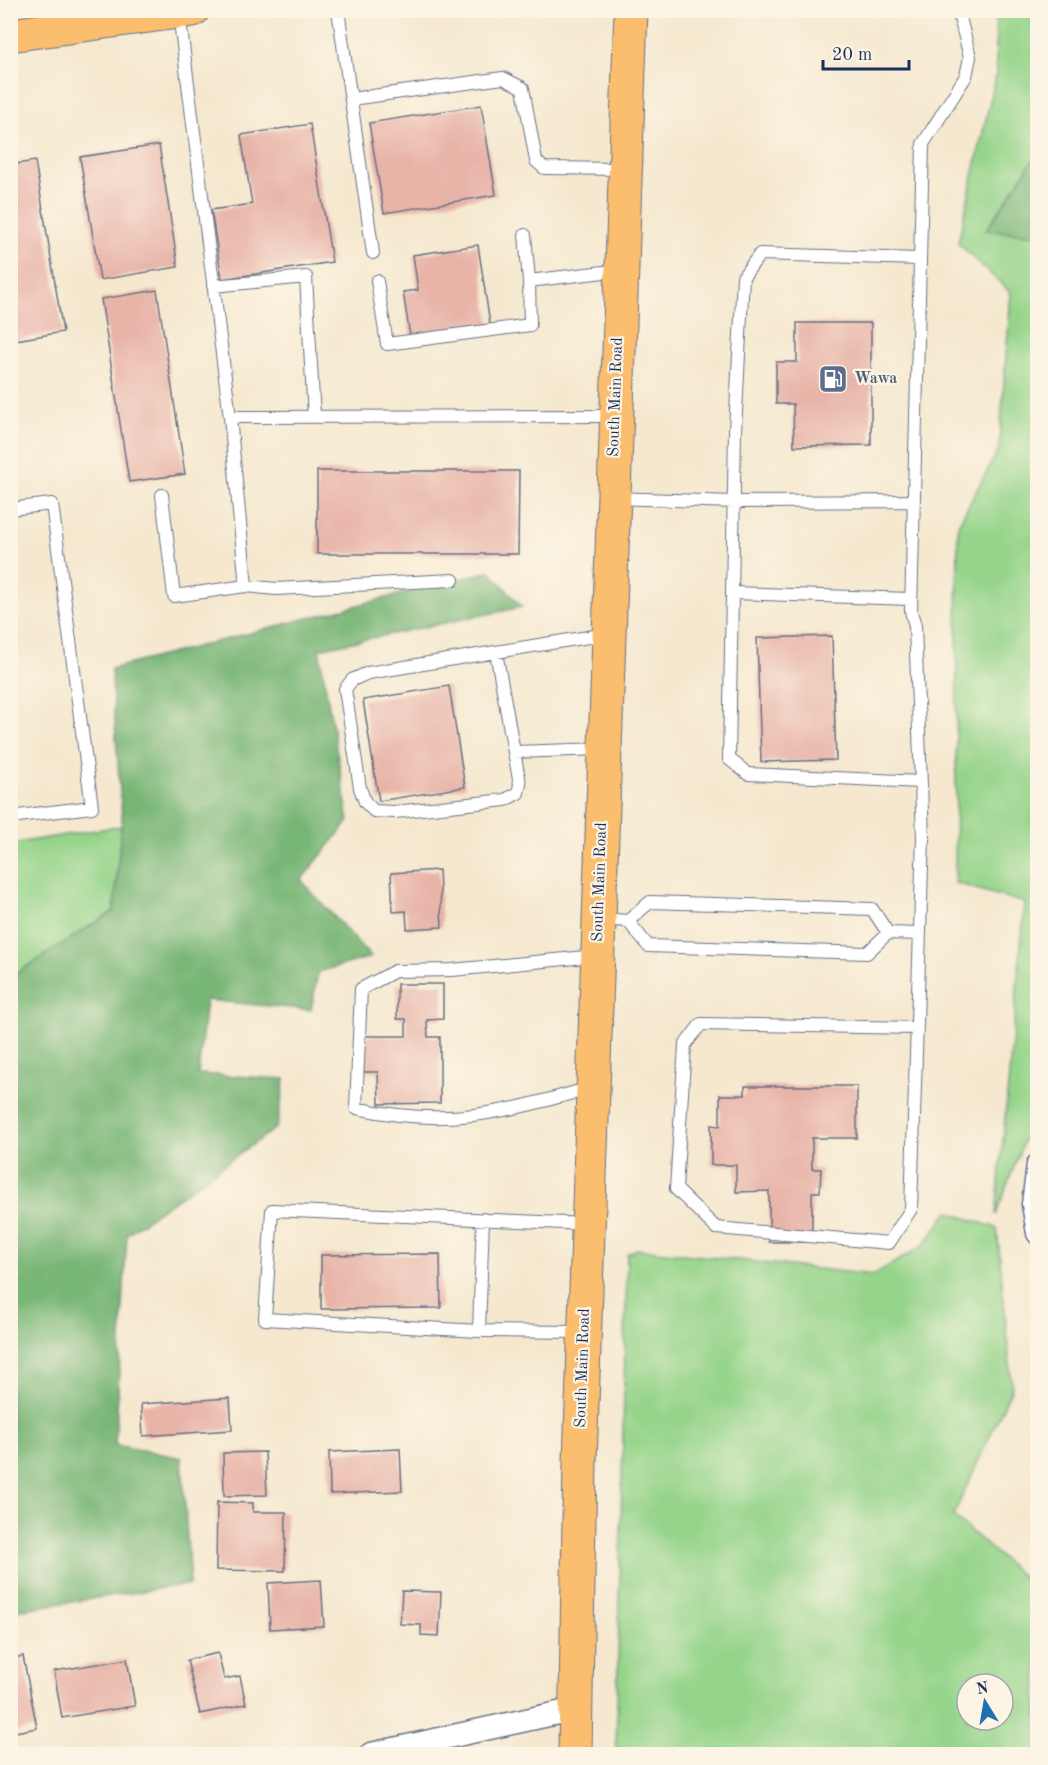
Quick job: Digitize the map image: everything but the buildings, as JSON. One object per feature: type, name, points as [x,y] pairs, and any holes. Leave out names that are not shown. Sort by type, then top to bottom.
[{"type":"main road","name":"South Main Road","points":[[575,1755],[584,1332],[597,956],[613,920],[604,749],[631,10]]},
{"type":"main road","points":[[10,35],[51,20],[186,11]]},
{"type":"street","points":[[1038,1165],[1033,1204],[1038,1233]]},
{"type":"street","points":[[371,1755],[576,1709]]},
{"type":"lane","points":[[338,10],[373,253]]},
{"type":"lane","points":[[916,1028],[702,1024],[685,1045],[676,1190],[716,1228],[889,1243],[911,1209],[923,837],[915,626],[910,611],[923,144],[966,76],[970,57],[958,10]]},
{"type":"lane","points":[[186,11],[246,586]]},
{"type":"lane","points":[[351,99],[503,78],[523,88],[536,161],[544,168],[625,169]]},
{"type":"lane","points":[[377,281],[387,344],[530,325],[525,235]]},
{"type":"lane","points":[[919,259],[760,254],[743,277],[734,502],[729,759],[748,774],[921,782]]},
{"type":"lane","points":[[529,281],[621,270]]},
{"type":"lane","points":[[213,286],[306,277],[314,417]]},
{"type":"lane","points":[[230,417],[616,416]]},
{"type":"lane","points":[[162,495],[174,596],[246,586],[276,589],[453,579]]},
{"type":"lane","points":[[612,498],[734,502],[913,501]]},
{"type":"lane","points":[[10,509],[52,504],[92,807],[10,817]]},
{"type":"lane","points":[[732,592],[911,599]]},
{"type":"lane","points":[[496,652],[520,784],[518,793],[505,800],[395,812],[374,811],[365,802],[360,788],[345,689],[352,680],[368,673],[496,652],[608,634]]},
{"type":"lane","points":[[514,752],[604,749]]},
{"type":"lane","points":[[888,933],[872,909],[650,902],[613,920],[648,946],[867,953],[888,933],[919,934]]},
{"type":"lane","points":[[593,1088],[507,1111],[445,1119],[394,1117],[356,1108],[362,989],[395,971],[452,970],[597,956]]},
{"type":"lane","points":[[584,1332],[479,1331],[265,1319],[272,1210],[588,1224]]},
{"type":"lane","points":[[479,1331],[483,1219]]},
{"type":"green space","points":[[996,11],[1037,11],[1037,154],[986,230],[1038,235],[1038,1102],[996,1215],[1025,903],[955,883],[958,525],[999,449],[1011,293],[958,243],[996,75]]},
{"type":"green space","points":[[1037,154],[1037,235],[986,230]]},
{"type":"green space","points":[[490,571],[522,607],[319,649],[349,821],[301,880],[371,957],[318,972],[311,1010],[206,1000],[198,1074],[285,1079],[277,1127],[127,1234],[115,1445],[182,1458],[190,1584],[11,1611],[10,1047],[14,1046],[10,1042],[11,977],[114,911],[122,818],[111,669]]},
{"type":"green space","points":[[121,826],[114,911],[11,977],[11,844]]},
{"type":"green space","points":[[948,1212],[997,1228],[1012,1388],[953,1516],[1037,1589],[1037,1754],[616,1754],[627,1254],[637,1249],[873,1275],[923,1246]]},
{"type":"place","name":"Wawa","points":[[833,379]]}]
